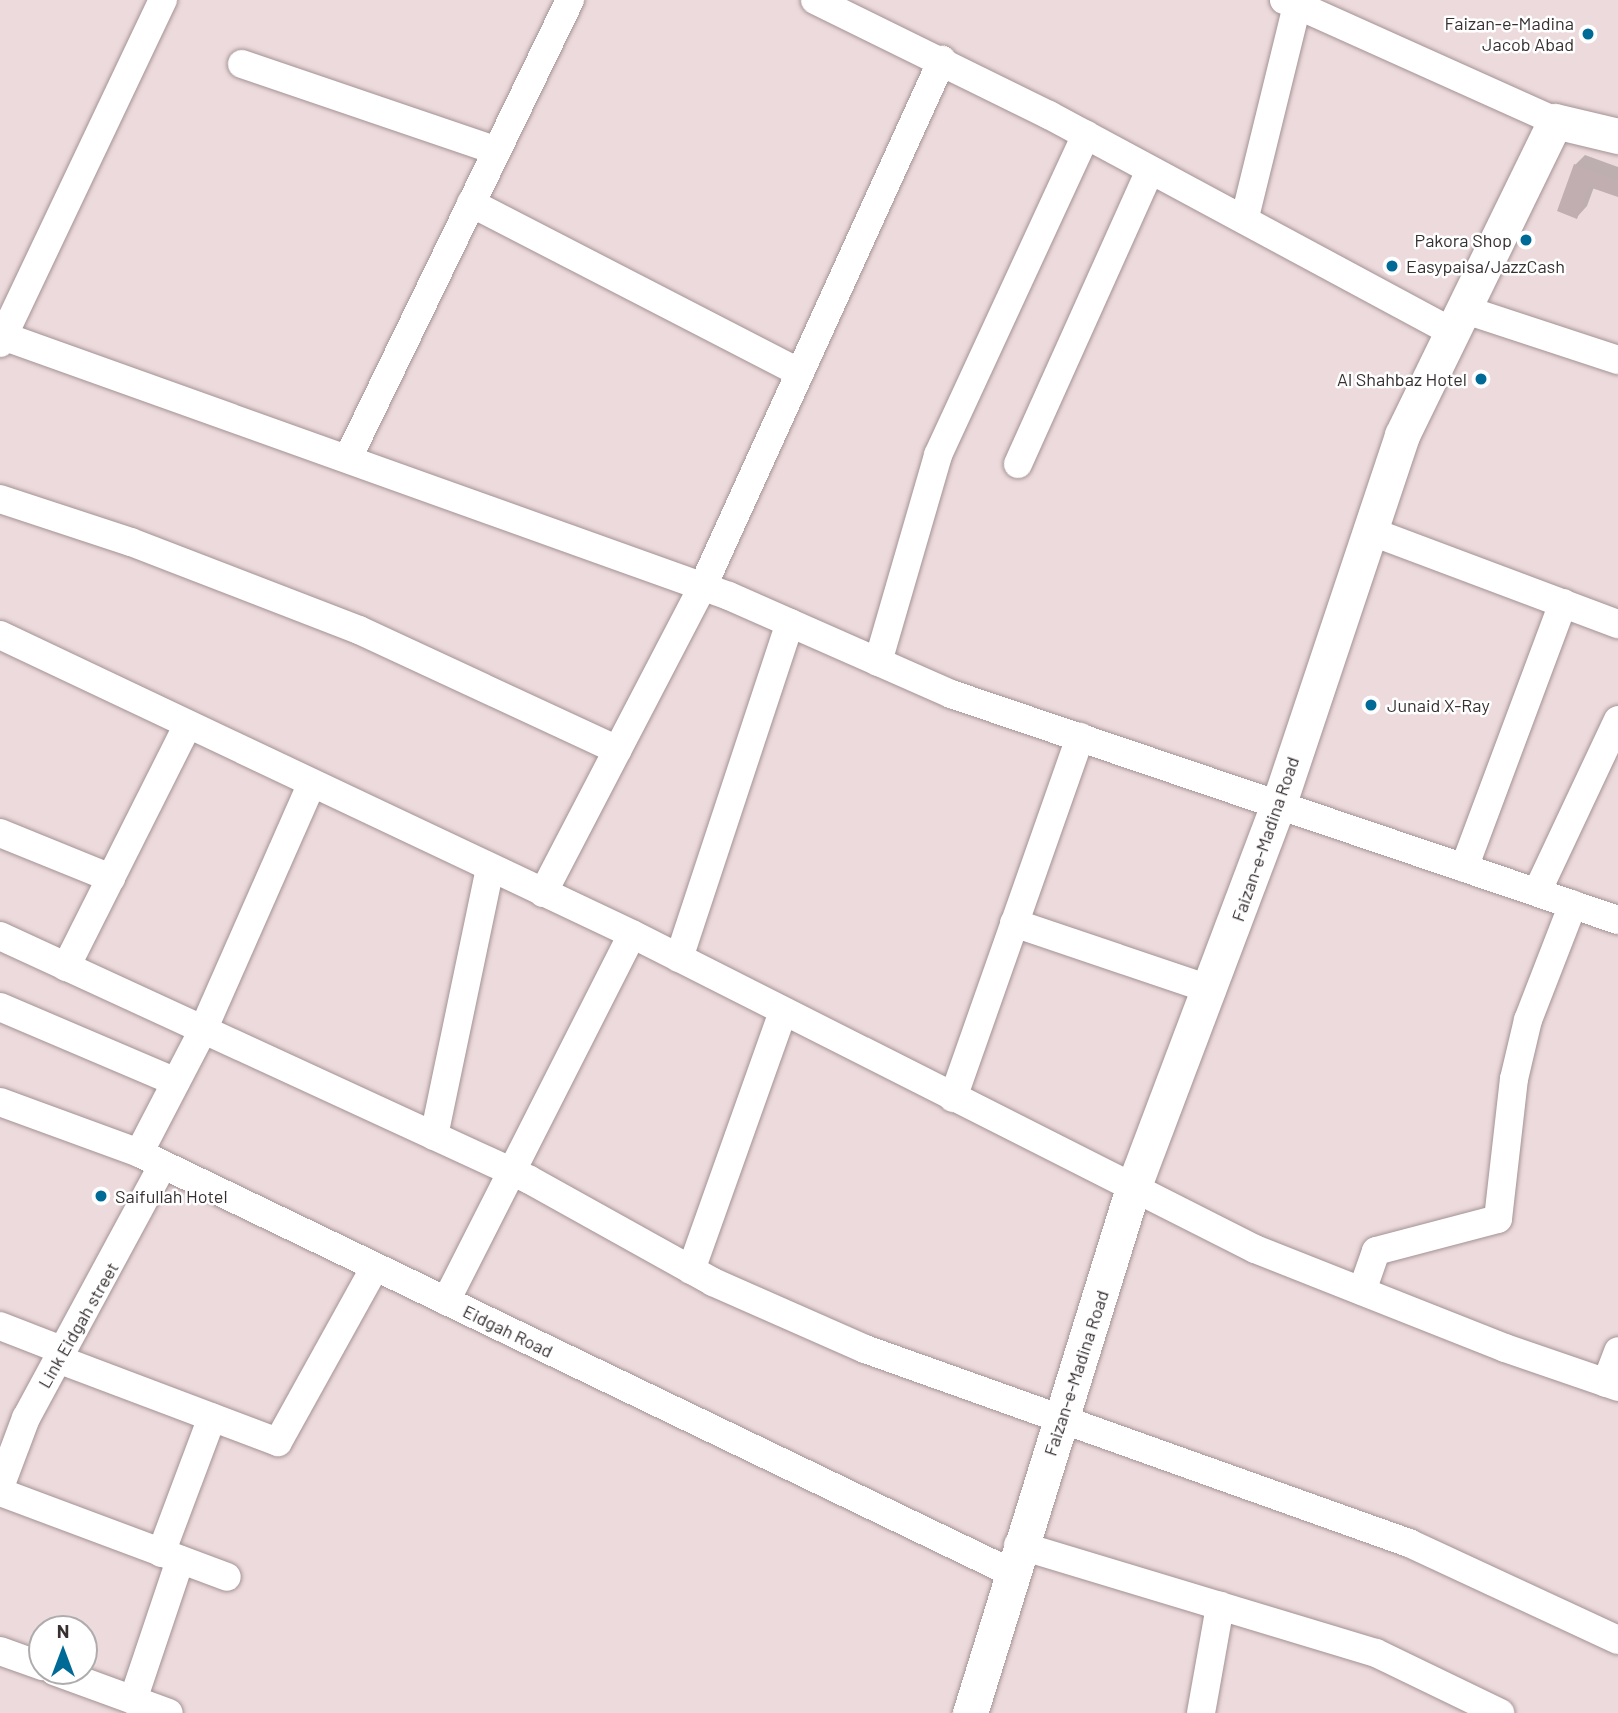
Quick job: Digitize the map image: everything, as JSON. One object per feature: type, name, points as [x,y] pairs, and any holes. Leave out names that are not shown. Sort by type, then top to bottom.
[{"type":"street","points":[[163,0],[1,338],[348,457],[704,586],[951,695],[1279,803],[1618,920]]},
{"type":"street","points":[[348,457],[570,0]]},
{"type":"street","points":[[815,0],[942,60],[1150,170],[1461,322],[1618,360]]},
{"type":"street","points":[[1245,217],[1293,2],[1555,121],[1618,136]]},
{"type":"street","points":[[543,893],[704,586],[942,60]]},
{"type":"street","points":[[243,64],[497,151]]},
{"type":"street","name":"Faizan-e-Madina Road","points":[[970,1713],[1014,1558],[1063,1419],[1132,1191],[1212,990],[1279,803],[1402,435],[1461,322],[1555,121]]},
{"type":"street","points":[[878,662],[938,455],[1086,135]]},
{"type":"street","points":[[1018,464],[1150,170]]},
{"type":"street","points":[[471,203],[800,373]]},
{"type":"street","points":[[0,499],[131,542],[359,629],[618,750]]},
{"type":"street","points":[[1370,531],[1618,624]]},
{"type":"street","points":[[1464,868],[1563,603]]},
{"type":"street","points":[[679,958],[790,623]]},
{"type":"street","points":[[0,635],[311,785],[632,934],[1132,1191],[1255,1249],[1612,1385],[1618,1351]]},
{"type":"street","points":[[1537,892],[1618,720]]},
{"type":"street","points":[[66,967],[187,726]]},
{"type":"street","points":[[953,1098],[1080,737]]},
{"type":"street","name":"Link Eidgah street","points":[[0,1490],[26,1418],[60,1354],[151,1159],[176,1082],[203,1030],[311,785]]},
{"type":"street","points":[[0,833],[111,878]]},
{"type":"street","points":[[434,1136],[490,868]]},
{"type":"street","points":[[1362,1291],[1376,1251],[1497,1219],[1514,1079],[1528,1020],[1573,904]]},
{"type":"street","points":[[1014,923],[1212,990]]},
{"type":"street","points":[[446,1301],[632,934]]},
{"type":"street","points":[[0,936],[512,1171],[691,1270],[864,1349],[1409,1543],[1618,1640]]},
{"type":"street","points":[[0,1007],[176,1082]]},
{"type":"street","points":[[691,1270],[783,1012]]},
{"type":"street","name":"Eidgah Road","points":[[0,1102],[151,1159],[446,1301],[1014,1558],[1220,1606],[1376,1653],[1500,1713]]},
{"type":"street","points":[[0,1326],[60,1354],[278,1442],[374,1267]]},
{"type":"street","points":[[133,1700],[170,1556],[212,1417]]},
{"type":"street","points":[[0,1490],[228,1577]]},
{"type":"street","points":[[1201,1713],[1220,1606]]},
{"type":"street","points":[[0,1651],[28,1662]]},
{"type":"street","points":[[92,1685],[169,1713]]},
{"type":"building","points":[[1574,164],[1618,180],[1618,197],[1589,187],[1577,219],[1557,211]]},
{"type":"place","name":"Faizan-e-Madina Jacob Abad","points":[[1588,34]]},
{"type":"place","name":"Pakora Shop","points":[[1526,240]]},
{"type":"place","name":"Easypaisa/JazzCash","points":[[1392,266]]},
{"type":"place","name":"Al Shahbaz Hotel","points":[[1481,379]]},
{"type":"place","name":"Junaid X-Ray","points":[[1371,705]]},
{"type":"place","name":"Saifullah Hotel","points":[[101,1196]]}]
